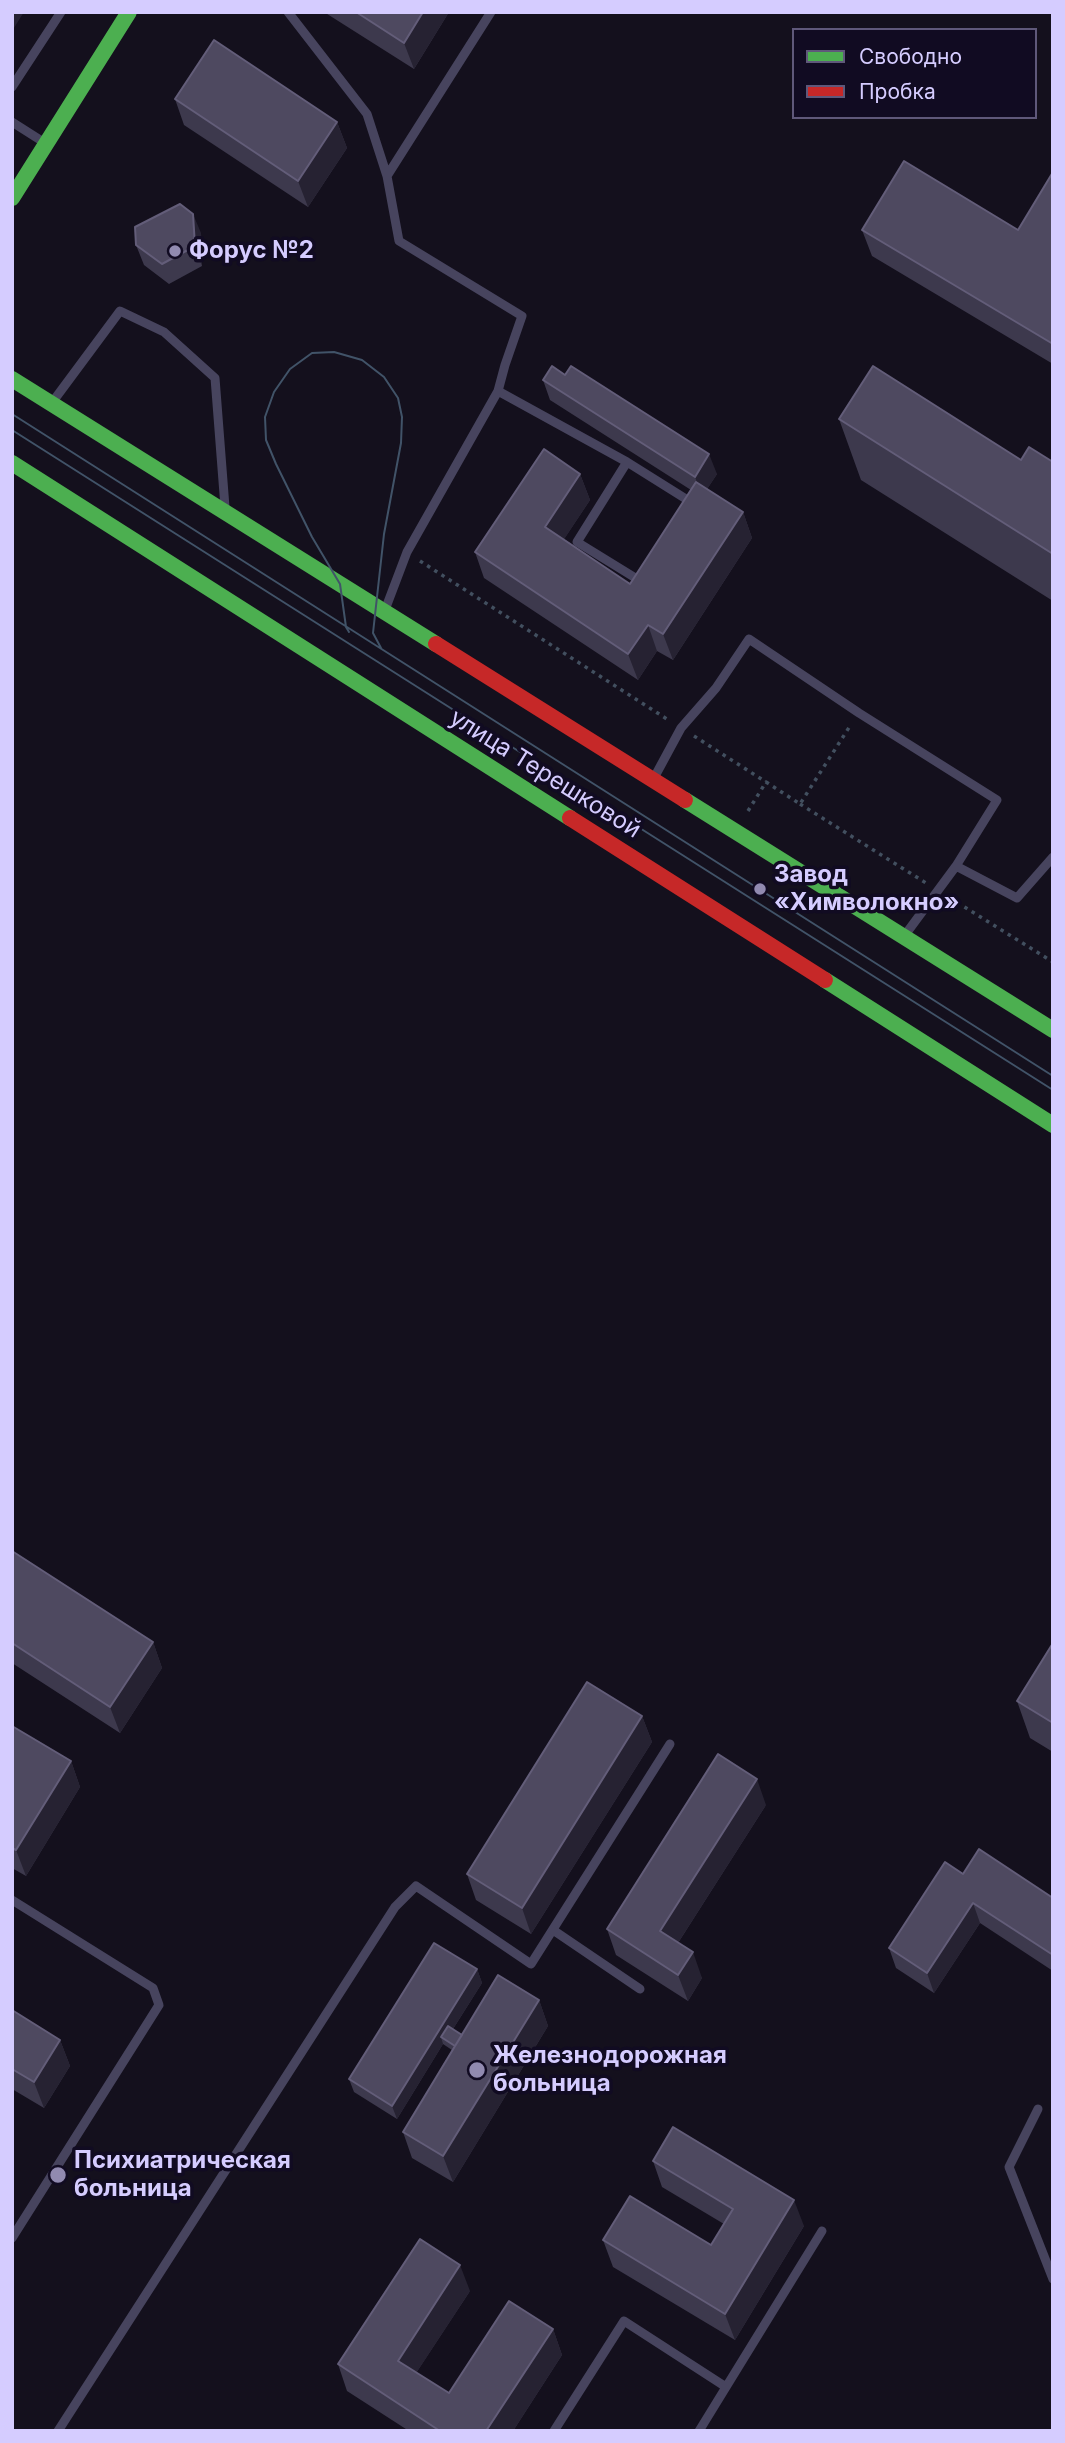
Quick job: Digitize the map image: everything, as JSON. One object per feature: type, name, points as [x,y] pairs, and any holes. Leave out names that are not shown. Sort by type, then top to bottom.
[{"type":"main road","points":[[12,198],[129,12]]},
{"type":"main road","points":[[15,386],[52,404],[1053,1030]]},
{"type":"main road","name":"улица Терешковой","points":[[12,463],[1053,1125]]},
{"type":"lane","points":[[12,87],[61,12]]},
{"type":"lane","points":[[288,12],[367,114],[387,176],[399,241],[522,316],[498,391],[407,552],[384,612]]},
{"type":"lane","points":[[387,176],[491,12]]},
{"type":"lane","points":[[12,122],[47,144]]},
{"type":"lane","points":[[52,404],[120,311],[164,332],[215,378],[225,512]]},
{"type":"lane","points":[[498,391],[627,462],[695,504],[688,515]]},
{"type":"lane","points":[[627,462],[577,542],[645,583],[652,572]]},
{"type":"lane","points":[[653,780],[681,728],[716,688],[748,639],[997,800],[956,866],[904,937]]},
{"type":"lane","points":[[956,866],[1017,898],[1053,857]]},
{"type":"lane","points":[[58,2431],[395,1907],[416,1886],[531,1964],[670,1744]]},
{"type":"lane","points":[[12,1900],[153,1988],[159,2005],[12,2238]]},
{"type":"lane","points":[[553,1930],[640,1989]]},
{"type":"lane","points":[[1038,2109],[1009,2167],[1053,2279]]},
{"type":"lane","points":[[699,2431],[822,2231]]},
{"type":"lane","points":[[554,2431],[624,2321],[726,2387]]},
{"type":"path","points":[[407,552],[800,804],[859,713]]},
{"type":"path","points":[[747,812],[766,782]]},
{"type":"building","points":[[356,12],[423,12],[404,43]]},
{"type":"building","points":[[214,40],[337,122],[298,181],[175,99]]},
{"type":"building","points":[[904,161],[1018,230],[1053,172],[1053,344],[862,230]]},
{"type":"building","points":[[180,204],[193,214],[195,246],[162,264],[136,245],[135,227]]},
{"type":"building","points":[[552,366],[565,375],[571,366],[709,454],[695,477],[543,380]]},
{"type":"building","points":[[873,366],[1021,460],[1029,447],[1053,462],[1053,554],[839,419]]},
{"type":"building","points":[[544,449],[580,474],[545,527],[630,584],[696,482],[743,512],[663,634],[648,625],[628,654],[475,552]]},
{"type":"building","points":[[12,1551],[153,1642],[110,1707],[12,1643]]},
{"type":"building","points":[[1053,1643],[1053,1723],[1017,1701]]},
{"type":"building","points":[[587,1682],[642,1716],[522,1908],[467,1874]]},
{"type":"building","points":[[12,1726],[71,1761],[16,1850],[12,1848]]},
{"type":"building","points":[[718,1754],[757,1779],[660,1931],[693,1952],[678,1975],[607,1929]]},
{"type":"building","points":[[979,1849],[1053,1898],[1053,1955],[973,1903],[927,1973],[889,1948],[945,1862],[963,1874]]},
{"type":"building","points":[[434,1943],[477,1969],[392,2106],[349,2079]]},
{"type":"building","points":[[498,1975],[539,2000],[443,2156],[403,2132]]},
{"type":"building","points":[[12,2010],[60,2040],[34,2082],[12,2069]]},
{"type":"building","points":[[448,2026],[462,2035],[455,2046],[441,2037]]},
{"type":"building","points":[[673,2127],[794,2200],[725,2314],[603,2240],[630,2196],[711,2245],[733,2209],[653,2161]]},
{"type":"building","points":[[420,2239],[460,2265],[398,2361],[449,2393],[509,2301],[553,2329],[486,2431],[440,2431],[338,2364]]},
{"type":"tram line","points":[[349,632],[340,584],[312,537],[266,440],[265,417],[274,392],[290,369],[312,353],[334,352],[362,360],[384,377],[398,398],[402,417],[401,443],[384,534],[373,633],[381,648]]},
{"type":"tram line","points":[[12,414],[1053,1076]]},
{"type":"tram line","points":[[12,430],[1053,1090]]},
{"type":"traffic: fast","points":[[12,198],[129,12]]},
{"type":"traffic: fast","points":[[12,379],[436,644]]},
{"type":"traffic: fast","points":[[12,463],[570,818]]},
{"type":"traffic: fast","points":[[685,800],[1053,1030]]},
{"type":"traffic: fast","points":[[825,980],[1053,1125]]},
{"type":"traffic: jam","points":[[436,644],[685,800]]},
{"type":"traffic: jam","points":[[570,818],[825,980]]},
{"type":"place","name":"Форус №2","points":[[175,251]]},
{"type":"place","name":"Завод «Химволокно»","points":[[760,889]]},
{"type":"place","name":"Железнодорожная больница","points":[[477,2070]]},
{"type":"place","name":"Психиатрическая больница","points":[[58,2175]]}]
